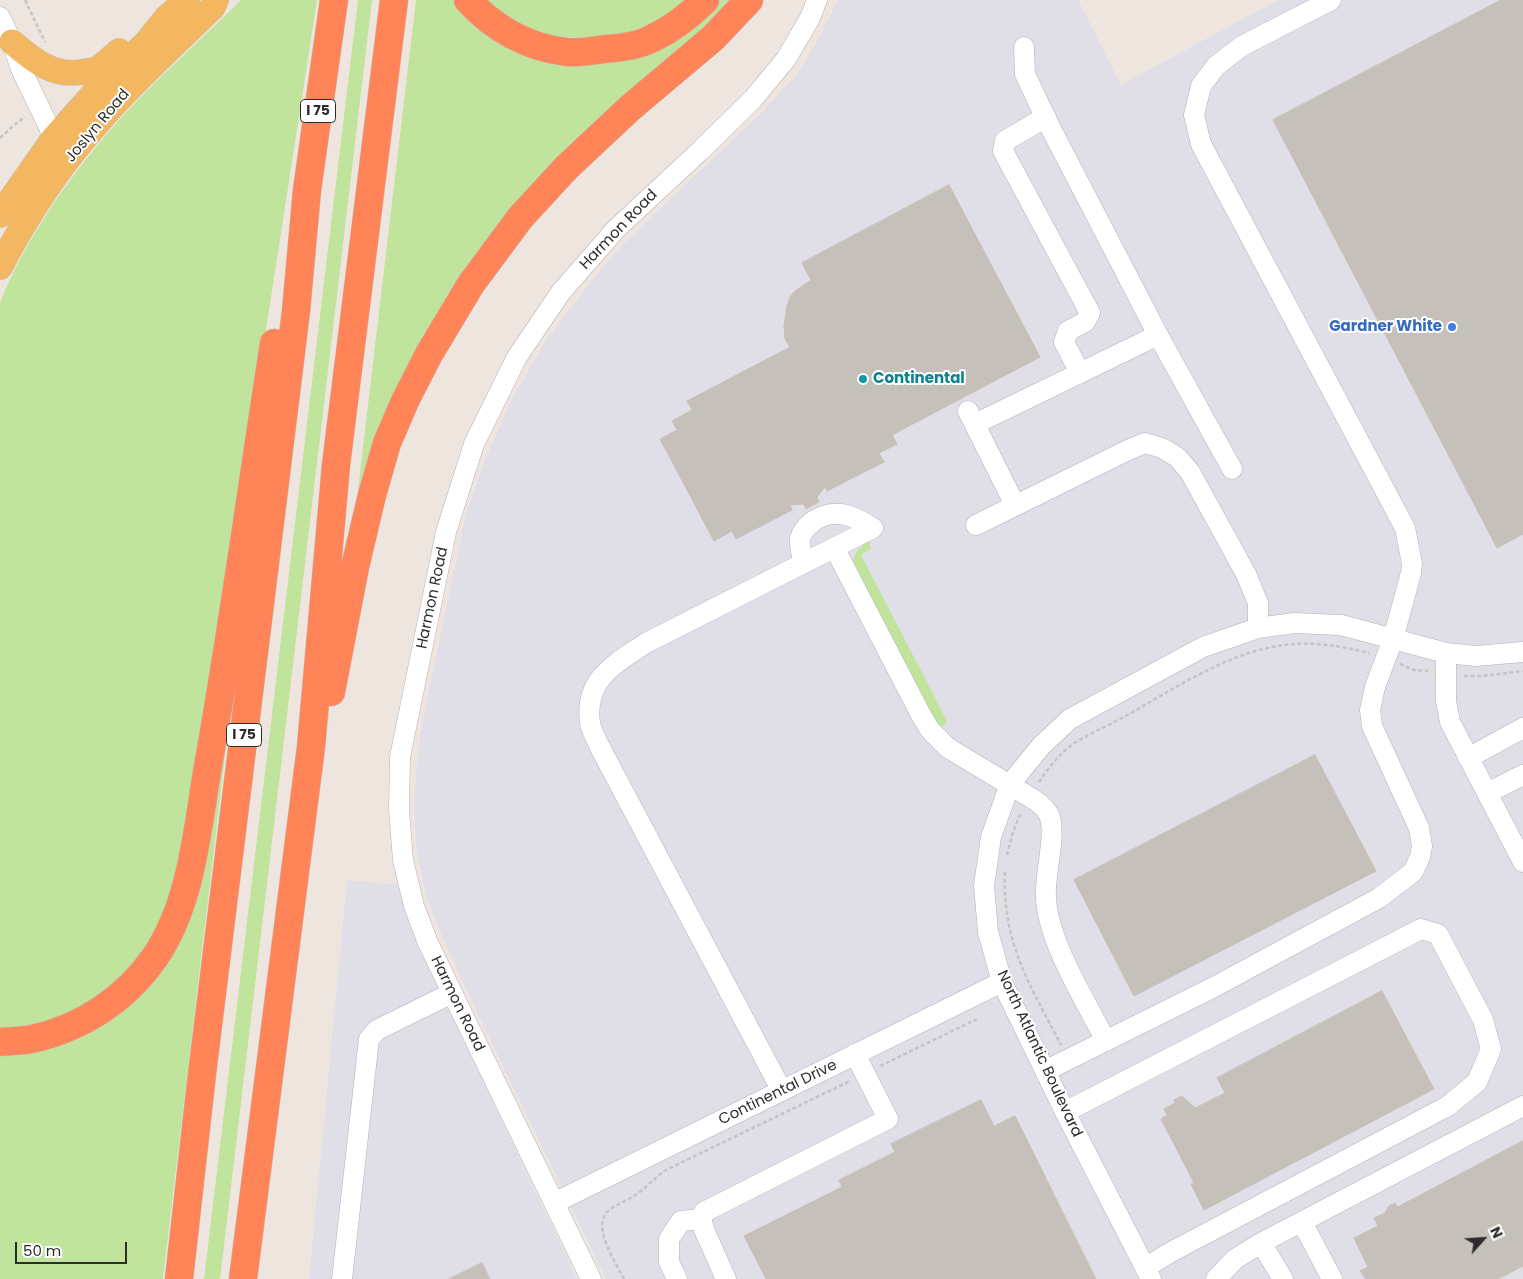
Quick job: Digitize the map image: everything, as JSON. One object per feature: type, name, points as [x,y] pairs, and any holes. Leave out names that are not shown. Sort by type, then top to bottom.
[{"type":"highway","name":"I 75","points":[[179,1279],[202,1074],[296,311],[306,190],[334,0]]},
{"type":"highway","points":[[243,1279],[311,747],[336,465],[394,0]]},
{"type":"highway","points":[[468,0],[480,13],[507,34],[536,45],[567,52],[624,47],[651,39],[671,28],[693,12],[705,0]]},
{"type":"highway","points":[[311,747],[328,708],[357,558],[387,443],[405,401],[471,284],[520,218],[566,168],[630,108],[713,38],[749,0]]},
{"type":"highway","points":[[0,1042],[32,1039],[62,1030],[95,1015],[108,1006],[141,976],[160,948],[179,910],[189,874],[219,704],[284,277],[306,190]]},
{"type":"main road","name":"Joslyn Road","points":[[0,215],[54,138],[97,90],[147,42],[166,18],[187,0]]},
{"type":"main road","name":"Joslyn Road","points":[[0,267],[26,221],[66,163],[95,126],[213,7],[216,0]]},
{"type":"main road","points":[[12,42],[32,60],[60,72],[74,73],[96,70],[118,51],[166,18]]},
{"type":"street","name":"Harmon Road","points":[[591,1279],[428,943],[414,906],[403,860],[399,810],[400,757],[446,532],[474,444],[517,357],[561,292],[616,229],[753,99],[786,60],[810,18],[817,0]]},
{"type":"street","points":[[1046,1071],[1214,987],[1379,898],[1413,872],[1420,856],[1422,846],[1419,828],[1372,726],[1370,710],[1375,688],[1394,639],[1407,593],[1412,564],[1405,528],[1202,144],[1194,115],[1201,86],[1216,66],[1242,46],[1331,0]]},
{"type":"street","points":[[0,17],[12,42],[21,69],[66,163]]},
{"type":"street","points":[[1024,47],[1025,74],[1046,117],[1158,335],[1232,469]]},
{"type":"street","points":[[1046,117],[1005,141],[1003,151],[1090,313],[1085,322],[1068,331],[1064,342],[1080,373]]},
{"type":"street","points":[[1016,505],[972,418],[1080,373],[1158,335]]},
{"type":"street","points":[[976,525],[1128,450],[1146,443],[1162,448],[1177,457],[1190,472],[1246,574],[1258,604],[1258,628]]},
{"type":"street","points":[[782,1091],[604,755],[590,724],[590,701],[599,678],[638,648],[803,562],[834,549],[873,528],[855,517],[837,512],[820,517],[807,525],[800,539],[803,562]]},
{"type":"street","points":[[834,549],[930,730],[948,748],[1030,797],[1043,806],[1049,814],[1051,834],[1046,898],[1051,924],[1060,951],[1106,1041]]},
{"type":"street","name":"North Atlantic Boulevard","points":[[1148,1273],[1065,1112],[1002,982],[988,932],[984,886],[991,837],[1010,784],[1042,745],[1070,719],[1203,646],[1258,628],[1294,623],[1341,625],[1446,653],[1476,656],[1523,652]]},
{"type":"street","points":[[1446,653],[1446,701],[1450,722],[1487,793],[1517,836],[1523,862]]},
{"type":"street","points":[[1468,758],[1523,728]]},
{"type":"street","points":[[1487,793],[1523,775]]},
{"type":"street","points":[[1065,1112],[1421,929],[1438,934],[1483,1020],[1492,1049],[1478,1082],[1448,1106],[1180,1247],[1148,1273]]},
{"type":"street","name":"Continental Drive","points":[[554,1203],[1002,982]]},
{"type":"street","points":[[342,1279],[369,1040],[377,1030],[452,993]]},
{"type":"street","points":[[726,1279],[705,1232],[701,1219],[704,1212],[710,1207],[888,1119],[855,1054]]},
{"type":"street","points":[[1216,1279],[1235,1259],[1261,1243],[1523,1106]]},
{"type":"street","points":[[677,1279],[669,1262],[669,1239],[681,1221],[701,1219]]},
{"type":"street","points":[[1302,1222],[1332,1279]]},
{"type":"street","points":[[1261,1243],[1272,1258],[1283,1279]]},
{"type":"path","points":[[26,0],[47,46]]},
{"type":"path","points":[[0,138],[14,125],[27,117]]},
{"type":"path","points":[[1006,862],[1013,832],[1030,797],[1048,769],[1067,749],[1083,737],[1115,722],[1209,670],[1248,653],[1273,646],[1317,643],[1340,646],[1385,659],[1414,670],[1465,676],[1523,671]]},
{"type":"path","points":[[1005,871],[1005,904],[1012,940],[1026,978],[1068,1060]]},
{"type":"path","points":[[624,1279],[601,1230],[604,1215],[609,1210],[636,1195],[656,1177],[670,1168],[977,1019]]},
{"type":"shaded area","points":[[838,0],[1078,0],[1121,85],[1278,0],[1523,0],[1523,1279],[606,1279],[473,1004],[426,896],[417,854],[414,807],[422,724],[466,514],[485,460],[512,399],[547,339],[623,244],[763,111],[794,78],[817,42]]},
{"type":"shaded area","points":[[347,880],[397,885],[411,929],[577,1279],[309,1279]]},
{"type":"green space","points":[[241,0],[317,0],[203,737],[169,911],[133,969],[101,995],[67,1015],[29,1026],[0,1029],[0,303],[26,249],[59,196],[78,170],[118,121]]},
{"type":"green space","points":[[358,0],[372,0],[220,1279],[204,1279]]},
{"type":"green space","points":[[416,0],[458,0],[566,57],[717,0],[733,0],[718,16],[565,155],[357,498]]},
{"type":"green space","points":[[485,0],[689,0],[669,14],[647,25],[624,33],[601,37],[577,38],[553,35],[529,28],[504,14]]},
{"type":"green space","points":[[869,541],[871,549],[861,555],[947,721],[944,726],[937,727],[853,566],[857,551]]},
{"type":"green space","points":[[229,722],[163,1279],[0,1279],[0,1049],[148,982]]},
{"type":"building","name":"Gardner White","points":[[1501,0],[1523,0],[1523,534],[1497,548],[1273,120]]},
{"type":"building","name":"Continental","points":[[949,185],[1040,357],[892,435],[897,444],[879,453],[884,462],[827,491],[825,487],[817,497],[819,502],[806,509],[804,504],[790,505],[792,510],[736,539],[732,531],[714,541],[660,439],[677,430],[672,421],[692,410],[687,401],[790,347],[785,339],[784,326],[787,306],[790,297],[795,291],[811,280],[802,263]]},
{"type":"building","points":[[1315,755],[1376,871],[1134,996],[1074,880]]},
{"type":"building","points":[[1382,991],[1434,1089],[1204,1210],[1191,1184],[1194,1183],[1161,1119],[1167,1115],[1164,1109],[1175,1103],[1174,1100],[1182,1096],[1195,1108],[1225,1093],[1217,1078]]},
{"type":"building","points":[[981,1100],[994,1126],[1015,1116],[1096,1279],[766,1279],[744,1236],[842,1187],[839,1180],[895,1152],[891,1144]]},
{"type":"building","points":[[1523,1141],[1523,1266],[1498,1279],[1366,1279],[1360,1271],[1368,1267],[1354,1238],[1378,1226],[1374,1218],[1385,1213],[1389,1206],[1395,1203],[1397,1207]]},
{"type":"building","points":[[482,1263],[490,1279],[449,1279]]},
{"type":"place","name":"Gardner White","points":[[1452,327]]},
{"type":"place","name":"Continental","points":[[863,379]]}]
